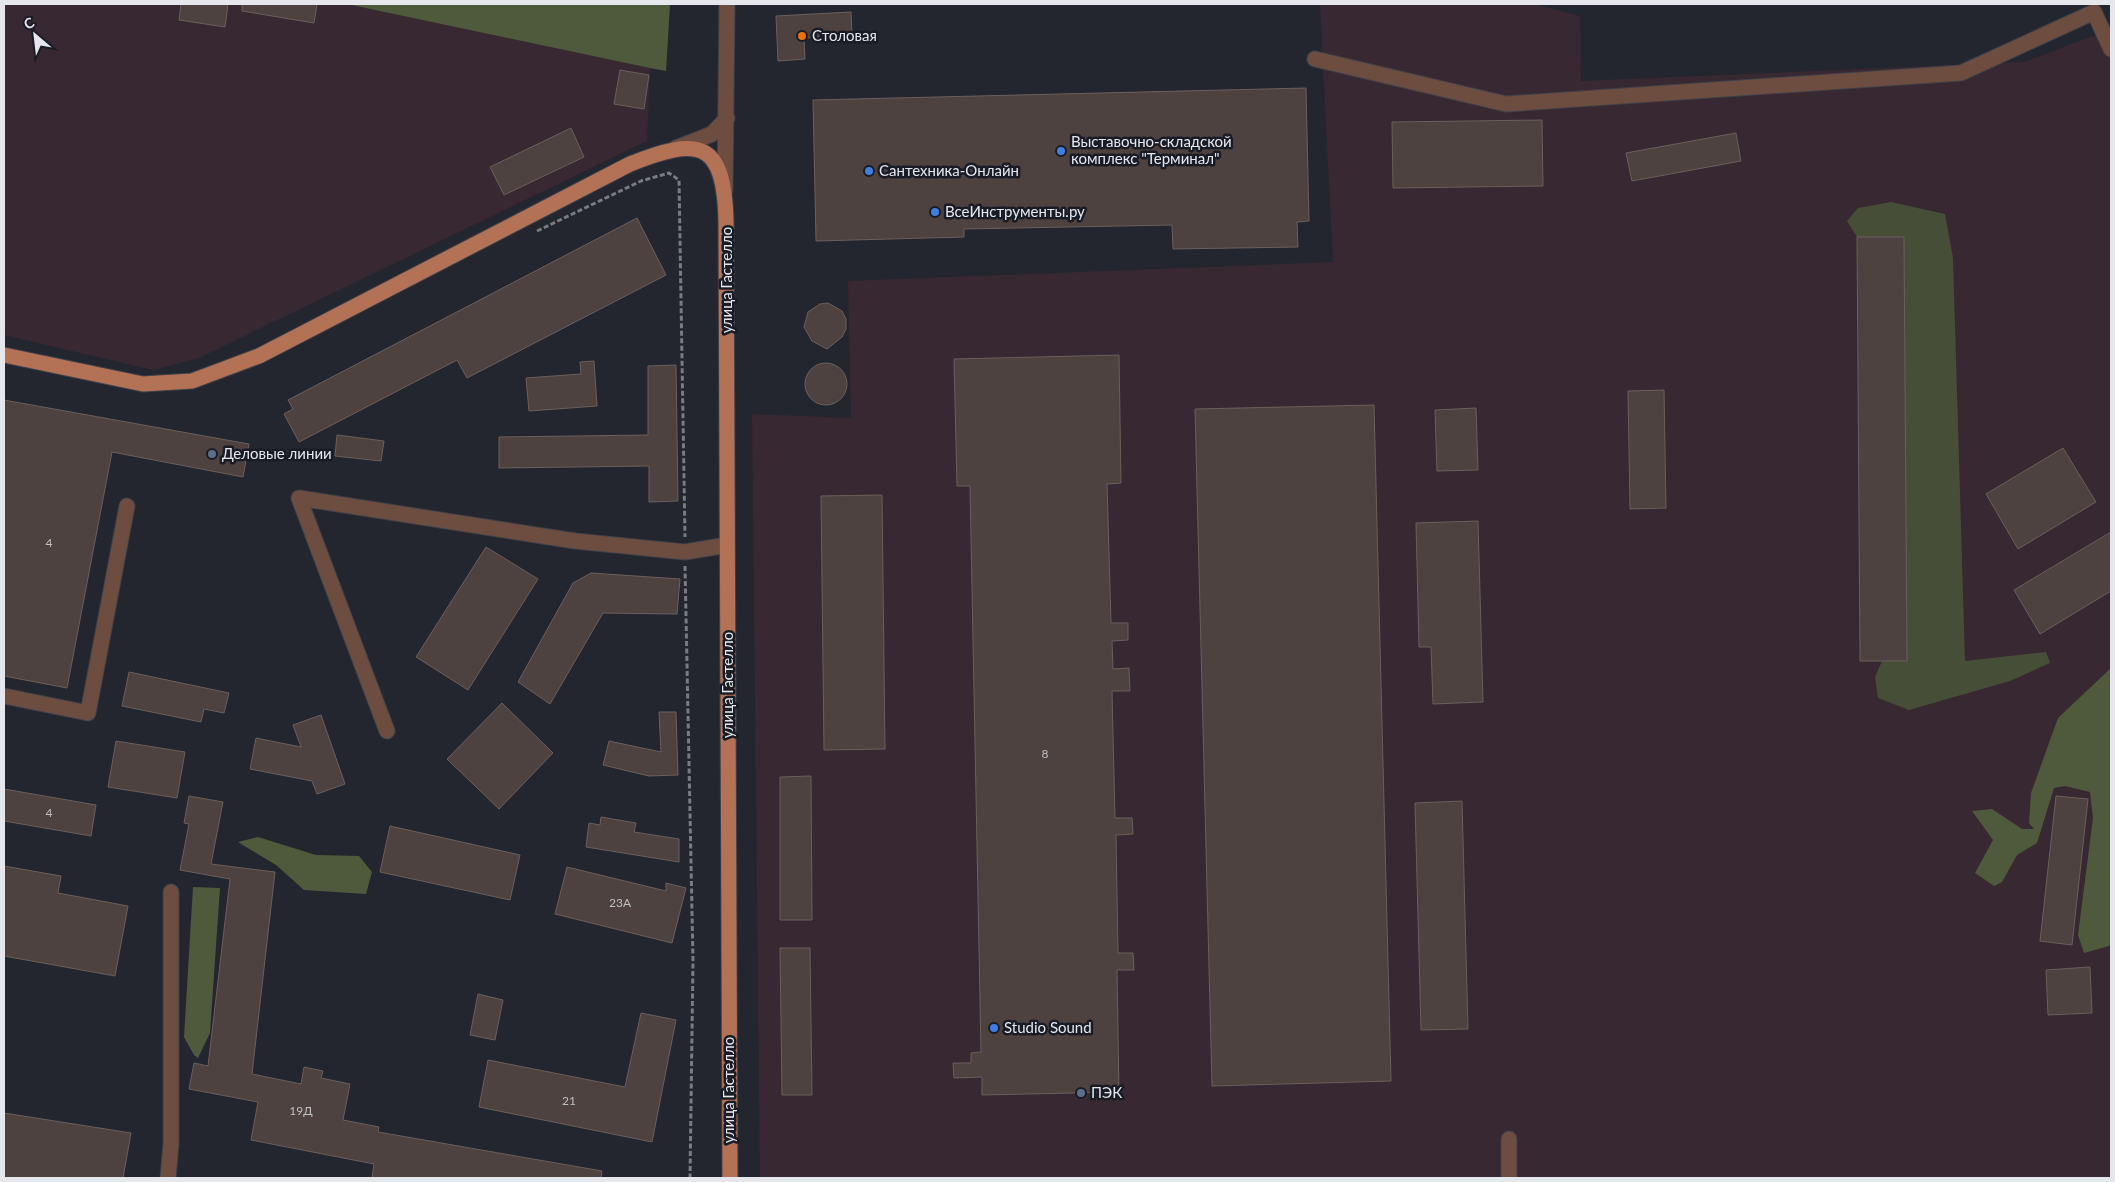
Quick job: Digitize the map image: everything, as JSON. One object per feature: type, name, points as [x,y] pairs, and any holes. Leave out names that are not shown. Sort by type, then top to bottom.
[{"type":"main road","name":"улица Гастелло","points":[[673,149],[690,148],[706,154],[716,161],[725,192],[730,1178]]},
{"type":"main road","points":[[4,355],[143,384],[192,381],[259,356],[630,164],[673,149]]},
{"type":"street","name":"улица Гастелло","points":[[725,192],[727,4]]},
{"type":"street","points":[[1315,59],[1506,104],[1961,73],[2094,12],[2111,49]]},
{"type":"street","points":[[673,149],[712,134],[727,118]]},
{"type":"street","points":[[387,732],[299,498],[575,541],[685,552],[728,546]]},
{"type":"street","points":[[4,696],[88,713],[127,506]]},
{"type":"street","points":[[168,1178],[171,1144],[171,892]]},
{"type":"street","points":[[1509,1139],[1509,1178]]},
{"type":"shaded area","points":[[4,4],[670,4],[666,71],[650,68],[647,141],[199,358],[153,370],[4,335]]},
{"type":"shaded area","points":[[1320,4],[1533,4],[1580,16],[1581,81],[2024,62],[2111,29],[2111,1178],[760,1178],[752,414],[851,418],[848,281],[1333,262]]},
{"type":"green space","points":[[347,4],[670,4],[666,71],[650,68]]},
{"type":"green space","points":[[1891,202],[1945,214],[1953,258],[1965,661],[2046,652],[2050,663],[2010,681],[1909,710],[1878,698],[1875,677],[1882,661],[1906,661],[1904,237],[1857,237],[1847,221],[1858,208]]},
{"type":"green space","points":[[2111,668],[2111,942],[2109,946],[2084,953],[2078,935],[2093,818],[2090,792],[2065,786],[2054,788],[2037,843],[2017,855],[2002,882],[1994,886],[1975,873],[1993,840],[1972,811],[1992,809],[2022,829],[2034,829],[2029,823],[2031,793],[2058,718]]},
{"type":"green space","points":[[258,837],[316,855],[359,856],[372,872],[366,894],[304,890],[276,865],[238,842]]},
{"type":"green space","points":[[193,887],[220,888],[210,1033],[198,1058],[194,1055],[184,1037]]},
{"type":"building","points":[[181,4],[228,4],[225,27],[179,20]]},
{"type":"building","points":[[242,4],[317,4],[314,23],[242,11]]},
{"type":"building","name":"Столовая","points":[[851,12],[852,35],[804,38],[805,59],[778,61],[776,16]]},
{"type":"building","points":[[620,70],[649,75],[644,109],[614,104]]},
{"type":"building","name":"Выставочно-складской комплекс \"Терминал\"","points":[[1306,88],[1309,221],[1297,222],[1298,247],[1173,249],[1172,225],[964,229],[964,237],[816,241],[813,100]]},
{"type":"building","points":[[1542,120],[1543,186],[1393,188],[1392,122]]},
{"type":"building","points":[[571,128],[584,157],[504,195],[490,167]]},
{"type":"building","points":[[1736,133],[1741,161],[1632,181],[1626,153]]},
{"type":"building","points":[[637,218],[666,275],[467,378],[457,360],[299,442],[284,414],[293,409],[288,400]]},
{"type":"building","points":[[1857,237],[1904,237],[1907,661],[1860,661]]},
{"type":"building","points":[[828,303],[842,311],[846,319],[846,329],[842,337],[827,349],[812,341],[804,327],[808,312],[820,304]]},
{"type":"building","points":[[1119,355],[1121,483],[1107,484],[1111,623],[1128,623],[1128,640],[1112,641],[1113,669],[1129,668],[1130,691],[1112,691],[1115,818],[1132,818],[1133,834],[1116,835],[1118,953],[1133,953],[1134,970],[1117,970],[1119,1092],[982,1095],[982,1077],[954,1078],[953,1063],[971,1063],[971,1053],[981,1052],[970,486],[957,486],[954,359]]},
{"type":"building","points":[[594,361],[597,406],[529,411],[526,378],[581,374],[580,362]]},
{"type":"building","points":[[830,363],[838,366],[844,372],[847,384],[844,396],[838,402],[822,405],[814,402],[808,396],[805,380],[808,372],[814,366]]},
{"type":"building","points":[[676,365],[678,501],[649,502],[649,466],[499,468],[499,437],[648,435],[648,366]]},
{"type":"building","points":[[1664,390],[1666,508],[1630,509],[1628,391]]},
{"type":"building","points":[[4,400],[249,444],[243,477],[112,452],[67,688],[4,676]]},
{"type":"building","points":[[1374,405],[1391,1081],[1212,1086],[1195,409]]},
{"type":"building","points":[[1476,408],[1478,470],[1437,471],[1435,410]]},
{"type":"building","points":[[337,435],[384,441],[381,461],[335,456]]},
{"type":"building","points":[[2063,448],[2096,502],[2018,549],[1986,494]]},
{"type":"building","points":[[882,495],[885,749],[824,750],[821,496]]},
{"type":"building","points":[[1478,521],[1483,702],[1433,704],[1431,647],[1419,647],[1416,523]]},
{"type":"building","points":[[2111,532],[2111,591],[2040,634],[2014,590]]},
{"type":"building","points":[[486,547],[538,579],[468,690],[416,657]]},
{"type":"building","points":[[591,573],[680,579],[677,614],[603,613],[550,704],[518,682],[573,583]]},
{"type":"building","points":[[129,672],[229,693],[224,713],[204,709],[201,722],[122,706]]},
{"type":"building","points":[[502,703],[553,753],[499,809],[447,759]]},
{"type":"building","points":[[659,712],[676,712],[678,775],[649,776],[603,765],[609,741],[661,752]]},
{"type":"building","points":[[321,715],[345,784],[317,794],[312,781],[250,769],[256,738],[301,747],[293,725]]},
{"type":"building","points":[[116,741],[185,752],[177,798],[108,787]]},
{"type":"building","points":[[811,776],[812,920],[780,920],[780,777]]},
{"type":"building","points":[[4,789],[96,805],[91,836],[4,821]]},
{"type":"building","points":[[189,796],[223,802],[211,864],[275,872],[252,1074],[301,1084],[304,1067],[323,1071],[321,1078],[350,1084],[343,1120],[379,1127],[378,1132],[602,1171],[601,1178],[372,1178],[374,1164],[251,1140],[258,1102],[189,1089],[194,1063],[208,1066],[230,879],[180,870],[189,824],[184,823]]},
{"type":"building","points":[[2056,796],[2088,799],[2072,945],[2040,941]]},
{"type":"building","points":[[1462,801],[1468,1029],[1421,1030],[1415,803]]},
{"type":"building","points":[[601,817],[636,823],[634,832],[679,839],[679,862],[586,847],[589,823],[600,825]]},
{"type":"building","points":[[390,826],[520,855],[510,900],[380,872]]},
{"type":"building","points":[[4,866],[61,876],[58,893],[128,906],[115,976],[4,956]]},
{"type":"building","points":[[567,867],[666,891],[666,883],[686,888],[672,943],[555,914]]},
{"type":"building","points":[[780,948],[810,948],[812,1095],[782,1095]]},
{"type":"building","points":[[2090,967],[2092,1013],[2048,1015],[2046,970]]},
{"type":"building","points":[[478,994],[503,1000],[495,1040],[470,1035]]},
{"type":"building","points":[[641,1013],[676,1020],[652,1142],[479,1107],[488,1060],[625,1087]]},
{"type":"building","points":[[4,1113],[131,1133],[123,1178],[4,1178]]},
{"type":"place","name":"Столовая","points":[[802,36]]},
{"type":"place","name":"Выставочно-складской комплекс \"Терминал\"","points":[[1061,151]]},
{"type":"place","name":"Сантехника-Онлайн","points":[[869,171]]},
{"type":"place","name":"ВсеИнструменты.ру","points":[[935,212]]},
{"type":"place","name":"Деловые линии","points":[[212,454]]},
{"type":"place","name":"Studio Sound","points":[[994,1028]]},
{"type":"place","name":"ПЭК","points":[[1081,1093]]}]
